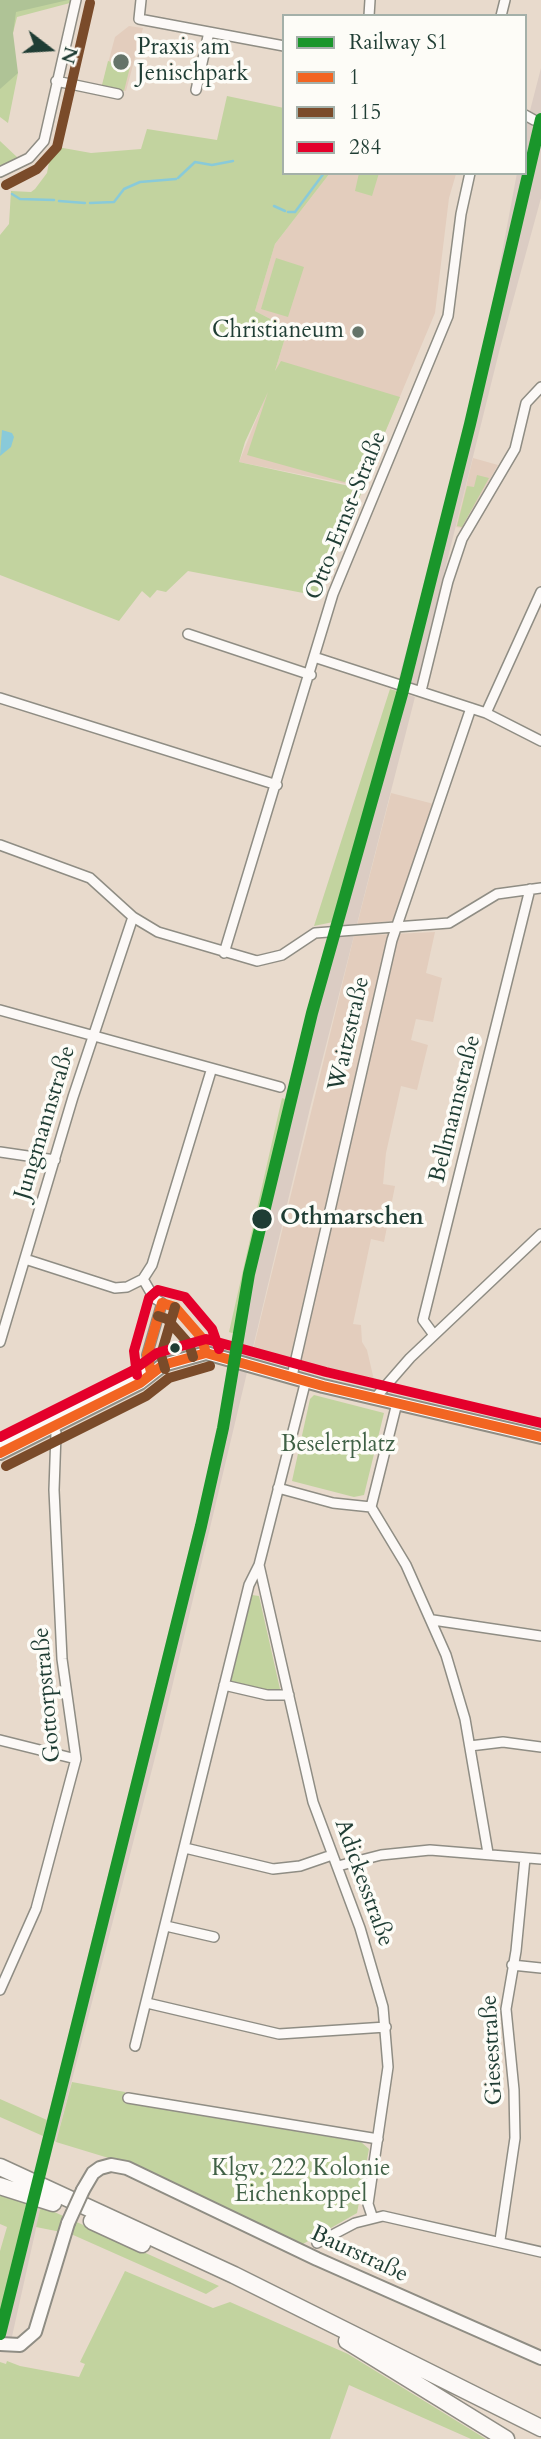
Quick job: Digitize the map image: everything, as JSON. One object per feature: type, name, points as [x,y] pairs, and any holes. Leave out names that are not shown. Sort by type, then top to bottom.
[{"type":"highway","points":[[0,2167],[234,2275],[541,2428]]},
{"type":"highway","points":[[0,2179],[348,2341],[540,2439]]},
{"type":"highway","points":[[0,2186],[53,2203]]},
{"type":"highway","points":[[348,2341],[506,2439]]},
{"type":"main road","points":[[0,1453],[140,1383],[151,1372],[177,1359],[206,1353],[541,1437]]},
{"type":"main road","points":[[0,1442],[135,1374],[151,1372]]},
{"type":"main road","name":"Baurstraße","points":[[0,2344],[20,2345],[35,2332],[68,2223],[83,2190],[93,2173],[111,2165],[127,2168],[418,2305],[541,2358]]},
{"type":"street","points":[[0,172],[29,158],[44,141],[76,0]]},
{"type":"street","points":[[141,0],[139,19],[282,46]]},
{"type":"street","points":[[196,90],[209,32]]},
{"type":"street","points":[[56,81],[118,94]]},
{"type":"street","name":"Otto-Ernst-Straße","points":[[224,953],[317,657],[338,581],[448,316],[461,214],[470,175]]},
{"type":"street","points":[[421,691],[449,581],[463,539],[515,449],[526,403],[541,387]]},
{"type":"street","points":[[486,713],[541,592]]},
{"type":"street","points":[[188,634],[311,675]]},
{"type":"street","points":[[317,657],[486,713],[541,741]]},
{"type":"street","points":[[0,698],[277,785]]},
{"type":"street","name":"Waitzstraße","points":[[292,1376],[390,948],[471,708]]},
{"type":"street","points":[[0,845],[90,878],[132,917],[158,932],[248,960],[273,959],[315,933],[398,929],[449,923],[497,894],[541,888]]},
{"type":"street","name":"Bellmannstraße","points":[[434,1335],[423,1320],[530,889]]},
{"type":"street","name":"Jungmannstraße","points":[[1,1336],[132,917]]},
{"type":"street","points":[[0,1010],[211,1071],[280,1087]]},
{"type":"street","points":[[25,1259],[115,1288],[127,1287],[143,1279],[152,1265],[211,1071]]},
{"type":"street","points":[[0,1152],[55,1160]]},
{"type":"street","points":[[376,1397],[434,1335],[541,1234]]},
{"type":"street","points":[[143,1279],[154,1298],[162,1303],[147,1355],[151,1372]]},
{"type":"street","points":[[135,2046],[249,1585],[259,1565],[306,1380]]},
{"type":"street","points":[[397,1403],[371,1507],[433,1620],[456,1687],[470,1746],[488,1853]]},
{"type":"street","name":"Gottorpstraße","points":[[0,1990],[36,1909],[76,1759],[62,1659],[54,1490],[56,1433],[53,1427]]},
{"type":"street","points":[[278,1488],[333,1503],[371,1507]]},
{"type":"street","name":"Adickesstraße","points":[[259,1565],[313,1802],[338,1866],[378,1986],[386,2027],[388,2067],[368,2204],[372,2216]]},
{"type":"street","points":[[433,1620],[541,1636]]},
{"type":"street","points":[[225,1685],[267,1695],[289,1695]]},
{"type":"street","points":[[0,1740],[76,1759]]},
{"type":"street","points":[[470,1746],[503,1742],[541,1747]]},
{"type":"street","points":[[185,1848],[273,1869],[300,1866],[332,1855]]},
{"type":"street","points":[[338,1866],[370,1857],[414,1851],[488,1853],[541,1860]]},
{"type":"street","name":"Giesestraße","points":[[500,2240],[515,2138],[514,2090],[506,2009],[525,1858]]},
{"type":"street","points":[[166,1926],[214,1937]]},
{"type":"street","points":[[512,1965],[541,1968]]},
{"type":"street","points":[[147,2003],[279,2034],[386,2027]]},
{"type":"street","points":[[128,2098],[378,2139]]},
{"type":"street","name":"Baurstraße","points":[[317,2244],[372,2216],[395,2217],[500,2240],[541,2252]]},
{"type":"shaded area","name":"Praxis am Jenischpark","points":[[129,26],[143,28],[126,91],[102,86],[115,37]]},
{"type":"shaded area","points":[[541,68],[541,198],[500,348],[416,686],[398,681],[472,413],[517,175],[527,175],[527,122]]},
{"type":"shaded area","name":"Christianeum","points":[[328,175],[456,175],[449,198],[435,313],[362,487],[239,462],[273,378],[288,328],[255,311],[275,244]]},
{"type":"shaded area","points":[[473,458],[498,465],[462,528],[456,527]]},
{"type":"shaded area","points":[[400,692],[415,697],[311,1104],[158,1746],[56,2142],[43,2136],[212,1457],[242,1295],[293,1078],[333,922]]},
{"type":"shaded area","points":[[391,793],[434,804],[397,920],[357,925]]},
{"type":"shaded area","points":[[435,932],[426,973],[442,978],[433,1022],[416,1019],[411,1040],[428,1045],[417,1090],[401,1086],[386,1153],[383,1184],[395,1186],[384,1242],[371,1239],[353,1324],[361,1325],[362,1342],[367,1350],[374,1380],[253,1350],[354,936]]},
{"type":"shaded area","points":[[28,2200],[41,2206],[11,2341],[0,2338],[0,2315]]},
{"type":"green space","points":[[0,0],[71,0],[70,3],[17,17],[13,33],[11,71],[18,73],[8,123],[0,117]]},
{"type":"green space","points":[[0,0],[68,0],[16,12],[13,33],[18,73],[0,89]]},
{"type":"green space","points":[[108,61],[130,67],[124,91],[102,85]]},
{"type":"green space","points":[[227,96],[282,108],[282,175],[328,175],[275,244],[255,311],[288,328],[275,371],[281,361],[400,397],[362,487],[247,455],[268,392],[245,442],[239,462],[363,489],[319,596],[188,571],[166,592],[157,590],[150,598],[142,591],[119,621],[0,575],[0,235],[9,224],[11,191],[31,192],[35,189],[47,173],[52,146],[91,153],[141,149],[147,129],[217,140]]},
{"type":"green space","points":[[0,141],[18,158],[0,166]]},
{"type":"green space","points":[[359,175],[378,175],[372,196],[355,191]]},
{"type":"green space","points":[[276,258],[304,267],[288,317],[261,309]]},
{"type":"green space","points":[[477,475],[489,478],[462,527],[457,526],[467,486],[474,487]]},
{"type":"green space","points":[[390,689],[400,692],[333,922],[314,926]]},
{"type":"green space","points":[[282,1098],[288,1100],[235,1334],[229,1332]]},
{"type":"green space","name":"Beselerplatz","points":[[314,1395],[384,1413],[364,1495],[354,1497],[292,1481],[310,1399]]},
{"type":"green space","points":[[252,1595],[259,1596],[280,1689],[271,1691],[231,1681]]},
{"type":"green space","name":"Klgv. 222 Kolonie Eichenkoppel","points":[[72,2082],[125,2092],[124,2103],[361,2142],[369,2149],[357,2213],[303,2244],[292,2244],[125,2163],[56,2142]]},
{"type":"green space","points":[[0,2099],[47,2120],[43,2136],[0,2117]]},
{"type":"green space","points":[[0,2191],[28,2200],[0,2315],[0,2251],[7,2227],[0,2224]]},
{"type":"green space","points":[[41,2206],[219,2286],[206,2294],[71,2234],[36,2227]]},
{"type":"green space","points":[[125,2271],[213,2308],[230,2302],[348,2354],[486,2439],[471,2439],[349,2385],[330,2439],[0,2439],[0,2362],[6,2364],[7,2361],[79,2377],[85,2364],[80,2362]]},
{"type":"water","points":[[2,430],[12,433],[14,437],[11,447],[0,456]]},
{"type":"waterway","points":[[178,178],[195,162],[212,165],[233,161]]},
{"type":"waterway","points":[[288,212],[295,212],[323,175]]},
{"type":"waterway","points":[[90,203],[114,202],[124,189],[140,182],[176,179]]},
{"type":"waterway","points":[[12,194],[20,199],[54,200]]},
{"type":"waterway","points":[[59,201],[85,203]]},
{"type":"waterway","points":[[274,206],[285,211]]},
{"type":"rail line","name":"S1","points":[[0,2334],[201,1526],[223,1428],[249,1274],[312,1013],[402,694],[470,424],[541,119]]},
{"type":"transit line","name":"115","points":[[6,185],[37,169],[57,147],[90,3]]},
{"type":"transit line","name":"284","points":[[137,1375],[134,1351],[149,1298],[158,1290],[185,1297],[212,1329],[219,1349]]},
{"type":"transit line","name":"1","points":[[162,1303],[175,1307],[201,1337],[206,1353]]},
{"type":"transit line","name":"1","points":[[151,1372],[147,1355],[162,1303]]},
{"type":"transit line","name":"115","points":[[165,1369],[161,1355],[175,1307]]},
{"type":"transit line","name":"115","points":[[158,1316],[167,1319],[189,1344],[193,1357]]},
{"type":"transit line","name":"284","points":[[0,1437],[132,1371],[157,1353],[206,1339],[326,1372],[541,1423]]},
{"type":"transit line","name":"1","points":[[0,1453],[140,1383],[163,1365],[206,1353],[323,1386],[541,1437]]},
{"type":"transit line","name":"115","points":[[6,1466],[146,1396],[169,1378],[210,1366]]},
{"type":"place","name":"Praxis am Jenischpark","points":[[121,62]]},
{"type":"place","name":"Christianeum","points":[[358,332]]},
{"type":"place","name":"Othmarschen","points":[[262,1219]]}]
